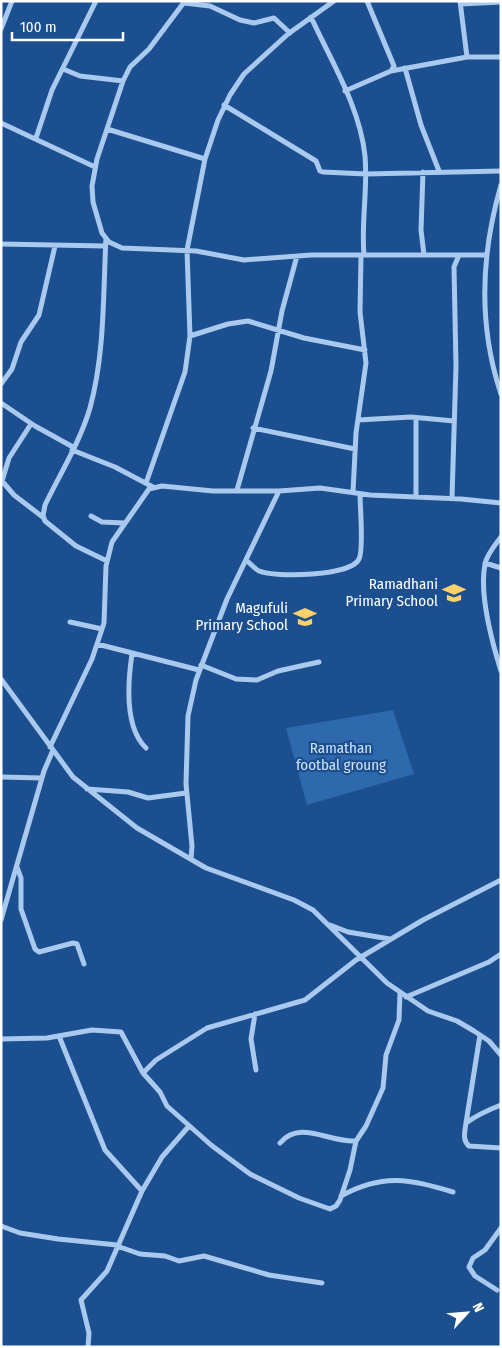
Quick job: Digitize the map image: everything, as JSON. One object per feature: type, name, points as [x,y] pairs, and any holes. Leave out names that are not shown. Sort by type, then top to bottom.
[{"type":"street","points":[[1,29],[12,1]]},
{"type":"street","points":[[36,138],[52,90],[96,1]]},
{"type":"street","points":[[146,483],[186,372],[190,336],[187,250],[205,159],[224,105],[244,74],[290,33],[334,1]]},
{"type":"street","points":[[366,1],[393,61],[391,71]]},
{"type":"street","points":[[467,57],[460,2],[501,2]]},
{"type":"street","points":[[290,33],[274,18],[254,23],[240,20],[210,6],[182,3],[149,49],[130,67],[123,81],[107,129],[95,167],[92,186],[97,220],[106,238],[113,245],[122,248],[187,250],[244,260],[297,256],[485,255]]},
{"type":"street","points":[[311,17],[345,91],[359,129],[366,174],[360,312],[365,350],[365,379],[358,420],[353,492]]},
{"type":"street","points":[[345,91],[391,71],[467,57],[501,57]]},
{"type":"street","points":[[405,68],[421,125],[439,171]]},
{"type":"street","points":[[62,69],[80,76],[123,81]]},
{"type":"street","points":[[224,105],[316,161],[320,171],[366,174],[501,171]]},
{"type":"street","points":[[1,117],[3,123],[95,167]]},
{"type":"street","points":[[107,129],[205,159]]},
{"type":"street","points":[[423,172],[421,230],[424,255]]},
{"type":"street","points":[[501,185],[485,255],[484,301],[488,342],[501,394]]},
{"type":"street","points":[[44,518],[45,505],[73,449],[89,409],[97,376],[106,238]]},
{"type":"street","points":[[1,244],[105,246]]},
{"type":"street","points":[[1,384],[14,363],[21,342],[39,315],[55,246]]},
{"type":"street","points":[[452,498],[456,322],[454,267],[459,255]]},
{"type":"street","points":[[237,490],[253,428],[271,371],[297,256]]},
{"type":"street","points":[[190,336],[239,322],[256,323],[279,332],[365,350]]},
{"type":"street","points":[[1,403],[31,424],[73,449],[153,488]]},
{"type":"street","points":[[358,420],[416,418],[454,421]]},
{"type":"street","points":[[416,418],[416,496]]},
{"type":"street","points":[[31,424],[9,458],[2,478],[5,487],[76,546],[107,561]]},
{"type":"street","points":[[253,428],[355,449]]},
{"type":"street","points":[[1,920],[52,748],[102,629],[107,561],[112,542],[144,493],[162,486],[190,490],[279,492],[320,488],[360,494],[452,498],[501,503]]},
{"type":"street","points":[[191,859],[191,833],[186,793],[188,716],[200,667],[227,599],[247,562],[279,492]]},
{"type":"street","points":[[247,562],[259,571],[282,576],[299,576],[346,568],[356,563],[359,560],[361,550],[360,494]]},
{"type":"street","points":[[91,516],[102,522],[124,523]]},
{"type":"street","points":[[501,537],[485,563],[486,602],[501,671]]},
{"type":"street","points":[[485,563],[501,568]]},
{"type":"street","points":[[70,622],[102,629]]},
{"type":"street","points":[[97,644],[132,654],[200,667],[236,679],[257,680],[278,671],[319,662]]},
{"type":"street","points":[[132,654],[127,690],[137,736],[146,748]]},
{"type":"street","points":[[1,679],[73,777],[138,828],[220,874],[294,900],[313,910],[362,956],[378,975],[400,993],[428,1011],[457,1021],[480,1035],[501,1055]]},
{"type":"street","points":[[1,777],[42,778]]},
{"type":"street","points":[[87,789],[128,792],[148,798],[186,793]]},
{"type":"street","points":[[16,866],[21,878],[21,909],[35,949],[39,952],[73,943],[78,944],[84,964]]},
{"type":"street","points":[[143,1073],[156,1060],[207,1028],[305,1000],[362,956],[501,880]]},
{"type":"street","points":[[329,925],[348,932],[390,939]]},
{"type":"street","points":[[406,997],[489,962],[501,954]]},
{"type":"street","points":[[1,1039],[59,1036],[92,1030],[121,1032],[143,1073],[160,1092],[167,1106],[189,1126],[227,1158],[250,1174],[299,1198],[330,1209],[336,1206],[341,1196],[350,1170],[356,1141],[366,1126],[383,1088],[386,1055],[399,1020],[400,993]]},
{"type":"street","points":[[255,1014],[251,1039],[256,1070]]},
{"type":"street","points":[[480,1035],[466,1123],[467,1144],[473,1147],[501,1148]]},
{"type":"street","points":[[59,1036],[105,1150],[142,1191]]},
{"type":"street","points":[[466,1123],[480,1113],[501,1105]]},
{"type":"street","points":[[88,1347],[89,1333],[81,1300],[107,1271],[142,1191],[162,1157],[189,1126]]},
{"type":"street","points":[[280,1143],[286,1136],[296,1131],[356,1141]]},
{"type":"street","points":[[341,1196],[362,1186],[393,1179],[453,1192]]},
{"type":"street","points":[[1,1226],[20,1233],[117,1246],[140,1254],[165,1256],[179,1261],[204,1256],[269,1275],[322,1283]]},
{"type":"street","points":[[497,1290],[475,1276],[469,1267],[472,1258],[485,1250],[501,1228]]},
{"type":"green space","name":"Ramathan footbal groung","points":[[393,710],[414,774],[307,805],[286,728]]},
{"type":"place","name":"Ramadhani Primary School","points":[[454,593]]},
{"type":"place","name":"Magufuli Primary School","points":[[305,617]]}]
